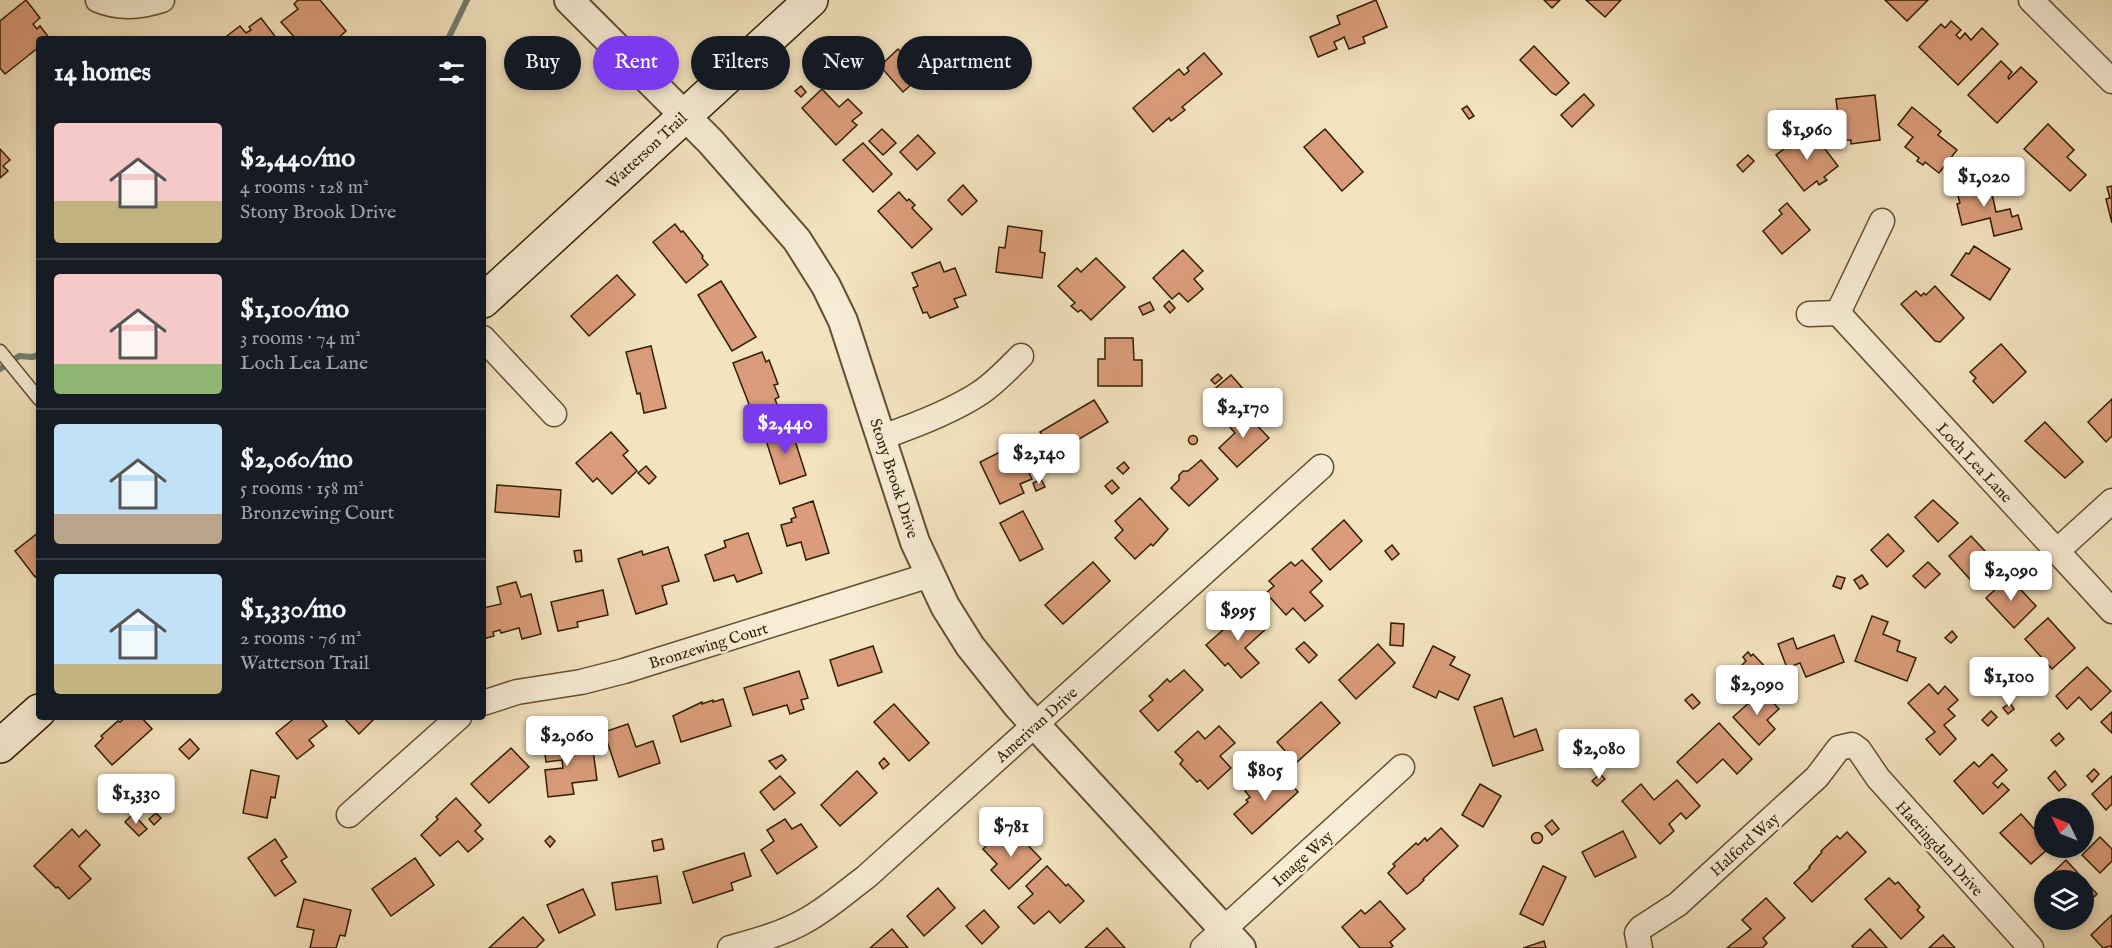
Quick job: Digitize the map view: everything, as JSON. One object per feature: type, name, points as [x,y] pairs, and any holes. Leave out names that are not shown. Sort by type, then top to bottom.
[{"type":"main road","name":"Watterson Trail","points":[[486,298],[811,0]]},
{"type":"main road","points":[[0,746],[36,714]]},
{"type":"street","points":[[98,0],[118,7],[134,7],[162,0]]},
{"type":"street","name":"Stony Brook Drive","points":[[569,0],[685,114],[797,240],[826,286],[843,321],[915,542],[945,606],[970,646],[1018,706],[1232,938]]},
{"type":"street","points":[[2031,0],[2112,81]]},
{"type":"street","points":[[1809,314],[1838,313],[1882,221]]},
{"type":"street","name":"Loch Lea Lane","points":[[1838,313],[2112,611]]},
{"type":"street","points":[[486,341],[554,414]]},
{"type":"street","points":[[882,437],[918,425],[979,394],[1021,356]]},
{"type":"street","name":"Amerivan Drive","points":[[730,948],[762,939],[804,921],[832,904],[866,877],[1321,467]]},
{"type":"street","points":[[2057,551],[2112,501]]},
{"type":"street","name":"Bronzewing Court","points":[[486,702],[517,692],[581,682],[624,671],[930,575]]},
{"type":"street","points":[[349,815],[456,720]]},
{"type":"street","name":"Halford Way","points":[[1639,945],[1637,933],[1641,928],[1677,904],[1704,880],[1817,777],[1839,748],[1852,745]]},
{"type":"street","name":"Haeringdon Drive","points":[[1852,745],[1859,750],[1878,778],[2031,948]]},
{"type":"street","name":"Image Way","points":[[1203,948],[1232,938],[1402,767]]},
{"type":"lane","points":[[2,353],[36,395]]},
{"type":"building","points":[[26,0],[40,18],[33,24],[37,29],[40,26],[48,36],[36,36],[36,49],[5,74],[0,68],[0,21]]},
{"type":"building","points":[[298,0],[320,0],[346,31],[340,36],[293,36],[281,22],[298,9],[294,4]]},
{"type":"building","points":[[1376,0],[1387,27],[1363,37],[1365,43],[1349,49],[1344,37],[1334,42],[1337,49],[1318,57],[1310,37],[1340,24],[1337,16]]},
{"type":"building","points":[[1544,0],[1560,0],[1552,8]]},
{"type":"building","points":[[1586,0],[1621,0],[1605,17]]},
{"type":"building","points":[[1885,0],[1928,0],[1907,21]]},
{"type":"building","points":[[261,18],[275,36],[227,36],[240,26],[246,33],[251,30],[249,27]]},
{"type":"building","points":[[1951,21],[1961,30],[1956,35],[1960,39],[1965,33],[1971,40],[1982,28],[1998,44],[1958,85],[1919,47],[1941,24],[1945,28]]},
{"type":"building","points":[[1534,46],[1569,83],[1556,95],[1520,60]]},
{"type":"building","points":[[897,50],[897,85],[885,72],[885,61]]},
{"type":"building","points":[[1204,53],[1222,74],[1182,107],[1185,110],[1171,121],[1169,118],[1153,132],[1133,108],[1179,69],[1184,75],[1189,71],[1187,68]]},
{"type":"building","points":[[2001,61],[2012,72],[2009,79],[2021,67],[2037,82],[1997,123],[1968,95]]},
{"type":"building","points":[[801,86],[806,92],[801,97],[795,91]]},
{"type":"building","points":[[823,90],[839,107],[848,99],[862,113],[852,121],[857,125],[836,145],[802,108]]},
{"type":"building","points":[[1584,94],[1594,105],[1572,127],[1561,115]]},
{"type":"building","points":[[1875,95],[1880,140],[1851,144],[1851,140],[1841,141],[1836,99]]},
{"type":"building","points":[[1467,106],[1474,116],[1469,119],[1462,109]]},
{"type":"building","points":[[1912,107],[1941,131],[1938,135],[1957,150],[1939,173],[1925,162],[1923,165],[1917,161],[1919,158],[1905,147],[1913,137],[1898,125]]},
{"type":"building","points":[[2048,124],[2074,150],[2067,157],[2086,175],[2070,191],[2024,149]]},
{"type":"building","points":[[882,129],[896,143],[883,155],[869,141]]},
{"type":"building","points":[[1325,129],[1363,172],[1342,191],[1304,147]]},
{"type":"building","points":[[1810,129],[1838,166],[1824,177],[1827,180],[1819,185],[1817,181],[1804,191],[1776,155]]},
{"type":"building","points":[[918,135],[935,153],[917,170],[900,152]]},
{"type":"building","points":[[863,143],[892,174],[873,192],[843,160]]},
{"type":"building","points":[[0,149],[10,160],[3,166],[8,171],[0,178]]},
{"type":"building","points":[[1748,155],[1754,161],[1743,172],[1737,165]]},
{"type":"building","points":[[1985,178],[1996,212],[2010,209],[2012,217],[2018,215],[2022,229],[1994,236],[1990,218],[1962,225],[1957,204],[1960,203],[1955,185]]},
{"type":"building","points":[[963,185],[977,201],[962,215],[948,200]]},
{"type":"building","points":[[2112,186],[2112,223],[2106,199],[2110,198],[2107,187]]},
{"type":"building","points":[[899,192],[907,201],[909,199],[915,205],[912,208],[932,229],[912,248],[878,211]]},
{"type":"building","points":[[1787,203],[1810,230],[1782,254],[1763,231],[1782,214],[1779,210]]},
{"type":"building","points":[[675,224],[681,232],[683,231],[708,265],[686,283],[653,242]]},
{"type":"building","points":[[1008,226],[1042,231],[1040,252],[1045,253],[1042,278],[996,272],[999,247],[1005,248]]},
{"type":"building","points":[[1974,246],[2010,269],[1990,300],[1951,275],[1966,253],[1969,254]]},
{"type":"building","points":[[1183,250],[1203,271],[1194,279],[1203,289],[1188,302],[1179,293],[1172,299],[1153,278]]},
{"type":"building","points":[[1096,258],[1125,287],[1091,320],[1081,310],[1078,312],[1071,306],[1075,303],[1058,286],[1077,268],[1081,272]]},
{"type":"building","points":[[940,262],[944,272],[955,268],[966,295],[954,299],[958,307],[930,318],[927,312],[923,313],[913,288],[918,286],[912,273]]},
{"type":"building","points":[[617,275],[635,295],[589,336],[571,316]]},
{"type":"building","points":[[721,281],[756,337],[732,351],[698,295]]},
{"type":"building","points":[[1935,286],[1964,318],[1940,342],[1935,341],[1901,304],[1916,291],[1921,296],[1924,293],[1926,295]]},
{"type":"building","points":[[1169,301],[1175,308],[1170,313],[1164,306]]},
{"type":"building","points":[[1150,302],[1154,310],[1143,315],[1139,307]]},
{"type":"building","points":[[1105,338],[1133,338],[1134,360],[1142,360],[1142,386],[1098,386],[1098,359],[1105,359]]},
{"type":"building","points":[[2001,344],[2026,372],[1993,403],[1973,381],[1976,378],[1970,372]]},
{"type":"building","points":[[651,346],[666,408],[644,413],[640,393],[637,394],[626,352]]},
{"type":"building","points":[[762,352],[766,362],[769,360],[778,384],[774,385],[779,397],[775,399],[778,407],[754,417],[733,363]]},
{"type":"building","points":[[1218,374],[1222,378],[1215,384],[1211,380]]},
{"type":"building","points":[[1231,375],[1245,391],[1227,407],[1212,391]]},
{"type":"building","points":[[2112,399],[2112,436],[2106,442],[2088,422]]},
{"type":"building","points":[[1094,400],[1108,422],[1054,454],[1040,432]]},
{"type":"building","points":[[1243,411],[1269,438],[1237,467],[1219,448],[1235,433],[1228,425]]},
{"type":"building","points":[[2045,422],[2083,462],[2065,478],[2025,441]]},
{"type":"building","points":[[790,425],[806,475],[780,484],[764,434]]},
{"type":"building","points":[[611,432],[628,451],[623,455],[637,471],[612,494],[597,478],[593,482],[576,463]]},
{"type":"building","points":[[1193,435],[1198,440],[1193,445],[1188,440]]},
{"type":"building","points":[[1004,450],[1009,460],[1020,455],[1032,479],[1020,484],[1024,493],[1000,504],[980,462]]},
{"type":"building","points":[[1201,460],[1218,479],[1189,506],[1171,488],[1179,480],[1179,475],[1183,471],[1188,471]]},
{"type":"building","points":[[1124,462],[1129,468],[1123,474],[1117,468]]},
{"type":"building","points":[[646,466],[656,477],[649,484],[638,473]]},
{"type":"building","points":[[1041,479],[1045,487],[1036,491],[1033,483]]},
{"type":"building","points":[[1112,480],[1119,488],[1112,494],[1105,486]]},
{"type":"building","points":[[497,485],[561,490],[559,517],[495,512]]},
{"type":"building","points":[[1140,498],[1168,529],[1153,546],[1151,544],[1135,559],[1115,538],[1123,530],[1115,521]]},
{"type":"building","points":[[1933,500],[1958,523],[1938,542],[1915,517]]},
{"type":"building","points":[[813,501],[829,553],[806,560],[801,542],[787,546],[781,525],[792,522],[791,519],[796,517],[793,508]]},
{"type":"building","points":[[1023,511],[1043,549],[1020,561],[1000,523]]},
{"type":"building","points":[[1344,520],[1362,541],[1330,570],[1312,549]]},
{"type":"building","points":[[748,533],[762,573],[737,582],[734,575],[714,581],[705,555],[726,547],[724,541]]},
{"type":"building","points":[[36,534],[36,576],[35,577],[15,551]]},
{"type":"building","points":[[1888,534],[1904,551],[1887,567],[1871,550]]},
{"type":"building","points":[[1971,536],[1998,565],[1976,586],[1949,556]]},
{"type":"building","points":[[1392,545],[1399,554],[1392,560],[1385,551]]},
{"type":"building","points":[[668,547],[679,581],[662,586],[667,604],[636,614],[618,559],[642,551],[643,555]]},
{"type":"building","points":[[581,550],[582,561],[576,562],[574,551]]},
{"type":"building","points":[[1302,560],[1322,581],[1310,592],[1323,606],[1305,621],[1293,608],[1286,615],[1266,593],[1274,586],[1269,581],[1291,562],[1295,566]]},
{"type":"building","points":[[1093,562],[1110,581],[1063,624],[1045,605]]},
{"type":"building","points":[[1928,562],[1940,574],[1925,588],[1913,576]]},
{"type":"building","points":[[1862,575],[1868,584],[1860,589],[1854,580]]},
{"type":"building","points":[[1837,576],[1845,578],[1841,589],[1833,586]]},
{"type":"building","points":[[2009,577],[2036,606],[2014,628],[1986,598]]},
{"type":"building","points":[[516,582],[521,597],[531,594],[541,634],[522,639],[519,628],[501,633],[500,630],[493,632],[494,636],[486,638],[486,607],[501,604],[497,587]]},
{"type":"building","points":[[603,590],[608,615],[577,622],[578,627],[558,631],[551,602]]},
{"type":"building","points":[[1249,607],[1268,627],[1245,648],[1259,663],[1241,678],[1228,663],[1225,666],[1206,645]]},
{"type":"building","points":[[1872,616],[1888,622],[1883,634],[1900,641],[1897,651],[1916,658],[1907,681],[1855,661]]},
{"type":"building","points":[[2048,618],[2075,648],[2052,669],[2025,639]]},
{"type":"building","points":[[1391,623],[1404,624],[1403,646],[1390,645]]},
{"type":"building","points":[[1952,631],[1957,637],[1951,643],[1945,638]]},
{"type":"building","points":[[1834,635],[1844,662],[1806,677],[1800,663],[1787,668],[1778,644],[1793,638],[1797,649]]},
{"type":"building","points":[[1304,642],[1317,655],[1309,663],[1296,649]]},
{"type":"building","points":[[1378,644],[1395,663],[1356,699],[1339,680]]},
{"type":"building","points":[[873,646],[882,672],[838,686],[830,660]]},
{"type":"building","points":[[1433,646],[1455,657],[1450,665],[1470,675],[1458,700],[1439,691],[1436,698],[1413,687]]},
{"type":"building","points":[[1748,652],[1751,656],[1753,654],[1769,671],[1750,689],[1735,672],[1746,661],[1743,657]]},
{"type":"building","points":[[2087,667],[2111,691],[2091,710],[2079,697],[2067,709],[2056,696]]},
{"type":"building","points":[[1184,670],[1203,690],[1158,731],[1140,711],[1153,700],[1149,696],[1167,679],[1170,682]]},
{"type":"building","points":[[799,671],[808,698],[801,700],[804,709],[790,714],[787,705],[753,715],[744,688]]},
{"type":"building","points":[[1929,684],[1938,694],[1945,686],[1958,700],[1948,709],[1955,716],[1944,725],[1956,739],[1940,755],[1926,739],[1935,732],[1908,703]]},
{"type":"building","points":[[1758,686],[1779,709],[1767,720],[1775,729],[1759,745],[1733,717],[1751,701],[1747,696]]},
{"type":"building","points":[[1692,694],[1700,703],[1693,709],[1685,700]]},
{"type":"building","points":[[1502,698],[1514,737],[1536,729],[1543,750],[1493,766],[1474,707]]},
{"type":"building","points":[[723,699],[731,726],[681,742],[673,716],[702,702],[702,704]]},
{"type":"building","points":[[1321,702],[1340,723],[1296,763],[1277,742]]},
{"type":"building","points":[[2010,703],[2014,709],[2008,714],[2003,708]]},
{"type":"building","points":[[894,704],[929,743],[909,761],[874,722]]},
{"type":"building","points":[[1991,711],[1997,717],[1988,726],[1982,720]]},
{"type":"building","points":[[2112,712],[2112,733],[2101,722]]},
{"type":"building","points":[[144,720],[152,729],[112,765],[95,746],[103,738],[101,736],[118,721]]},
{"type":"building","points":[[292,720],[322,720],[327,726],[309,740],[314,746],[297,759],[276,733]]},
{"type":"building","points":[[346,720],[373,720],[359,734]]},
{"type":"building","points":[[1719,723],[1752,759],[1737,774],[1723,759],[1697,783],[1677,762]]},
{"type":"building","points":[[628,724],[636,747],[653,741],[660,763],[619,777],[604,732]]},
{"type":"building","points":[[1219,726],[1235,743],[1220,756],[1231,768],[1208,789],[1200,780],[1197,782],[1180,764],[1183,760],[1175,752],[1198,731],[1205,739]]},
{"type":"building","points":[[2059,733],[2064,739],[2056,746],[2051,740]]},
{"type":"building","points":[[566,736],[568,753],[593,750],[597,780],[572,783],[574,794],[548,797],[545,770],[563,768],[562,760],[546,762],[543,739]]},
{"type":"building","points":[[190,739],[199,749],[189,759],[179,749]]},
{"type":"building","points":[[511,748],[529,767],[489,803],[471,784]]},
{"type":"building","points":[[1992,754],[2007,770],[1993,783],[1998,788],[2002,783],[2009,790],[1983,814],[1954,781],[1974,762],[1979,767]]},
{"type":"building","points":[[782,755],[786,760],[776,769],[769,761]]},
{"type":"building","points":[[884,758],[889,764],[883,769],[879,763]]},
{"type":"building","points":[[2094,769],[2099,774],[2092,782],[2087,776]]},
{"type":"building","points":[[251,770],[279,776],[275,798],[271,797],[267,818],[243,813]]},
{"type":"building","points":[[857,771],[877,793],[840,826],[821,805]]},
{"type":"building","points":[[1280,771],[1298,792],[1252,834],[1234,814],[1248,802],[1246,800],[1250,797],[1245,791],[1255,782],[1260,788]]},
{"type":"building","points":[[2055,771],[2066,785],[2059,791],[2048,778]]},
{"type":"building","points":[[1600,774],[1605,779],[1597,786],[1592,781]]},
{"type":"building","points":[[780,776],[795,793],[774,810],[760,792]]},
{"type":"building","points":[[2112,776],[2112,804],[2106,810],[2092,794]]},
{"type":"building","points":[[1677,780],[1700,806],[1686,819],[1681,813],[1669,824],[1674,831],[1660,844],[1622,801],[1641,784],[1654,800]]},
{"type":"building","points":[[138,784],[148,795],[139,804],[128,793]]},
{"type":"building","points":[[1480,784],[1501,796],[1483,827],[1462,815]]},
{"type":"building","points":[[456,798],[481,825],[475,831],[483,839],[468,852],[458,841],[440,856],[421,835]]},
{"type":"building","points":[[156,813],[161,818],[154,825],[149,819]]},
{"type":"building","points":[[133,814],[147,829],[139,836],[125,822]]},
{"type":"building","points":[[2021,814],[2034,829],[2034,858],[2038,858],[2031,864],[2000,833]]},
{"type":"building","points":[[785,819],[792,829],[801,824],[817,847],[777,874],[761,850],[774,841],[767,830]]},
{"type":"building","points":[[1552,820],[1559,829],[1552,835],[1545,826]]},
{"type":"building","points":[[1441,828],[1458,846],[1407,894],[1388,873],[1395,866],[1393,864],[1416,843],[1418,845],[1425,838],[1427,841]]},
{"type":"building","points":[[72,829],[79,837],[86,830],[100,845],[79,866],[91,879],[69,899],[34,866]]},
{"type":"building","points":[[1003,829],[1018,845],[1023,840],[1041,859],[1009,889],[991,870],[997,864],[983,849]]},
{"type":"building","points":[[1623,831],[1636,857],[1595,877],[1582,852]]},
{"type":"building","points":[[1847,832],[1866,852],[1812,902],[1794,883],[1810,868],[1821,851],[1837,836],[1840,839]]},
{"type":"building","points":[[1537,833],[1541,834],[1541,842],[1537,843],[1533,842],[1532,838],[1533,834]]},
{"type":"building","points":[[550,836],[555,841],[550,847],[545,841]]},
{"type":"building","points":[[2100,837],[2112,849],[2112,861],[2100,873],[2085,858],[2094,858],[2094,843]]},
{"type":"building","points":[[275,839],[287,857],[281,861],[296,882],[275,896],[248,858]]},
{"type":"building","points":[[662,839],[664,849],[654,851],[652,841]]},
{"type":"building","points":[[744,853],[751,876],[731,883],[733,890],[693,903],[683,872]]},
{"type":"building","points":[[415,858],[434,885],[391,916],[372,889]]},
{"type":"building","points":[[2066,860],[2075,870],[2055,870]]},
{"type":"building","points":[[1047,866],[1084,901],[1060,923],[1049,911],[1034,924],[1018,907],[1033,894],[1026,886]]},
{"type":"building","points":[[1543,866],[1566,877],[1543,925],[1520,914]]},
{"type":"building","points":[[657,876],[661,903],[616,910],[612,883]]},
{"type":"building","points":[[1889,878],[1895,884],[1898,882],[1920,907],[1917,910],[1924,917],[1901,939],[1865,899]]},
{"type":"building","points":[[938,888],[955,908],[924,936],[907,916]]},
{"type":"building","points":[[583,889],[595,915],[559,933],[547,905]]},
{"type":"building","points":[[1766,898],[1785,918],[1763,938],[1767,943],[1762,948],[1727,948],[1751,929],[1742,920]]},
{"type":"building","points":[[304,899],[351,910],[345,936],[340,935],[336,948],[310,948],[314,930],[297,927]]},
{"type":"building","points":[[1380,901],[1405,929],[1390,942],[1393,946],[1390,948],[1360,948],[1342,927],[1361,910],[1365,914]]},
{"type":"building","points":[[984,910],[999,927],[982,944],[966,926]]},
{"type":"building","points":[[2112,915],[2112,948],[2110,946],[2103,948],[2091,935]]},
{"type":"building","points":[[523,917],[544,940],[536,948],[489,948]]},
{"type":"building","points":[[1107,928],[1125,948],[1085,948]]},
{"type":"building","points":[[892,929],[908,948],[870,948]]},
{"type":"building","points":[[1870,929],[1887,948],[1854,948],[1852,946]]},
{"type":"building","points":[[1943,935],[1955,948],[1929,948]]},
{"type":"building","points":[[1544,941],[1546,948],[1523,948]]},
{"type":"waterway","points":[[449,36],[467,0]]},
{"type":"waterway","points":[[0,369],[19,356],[36,356]]}]
